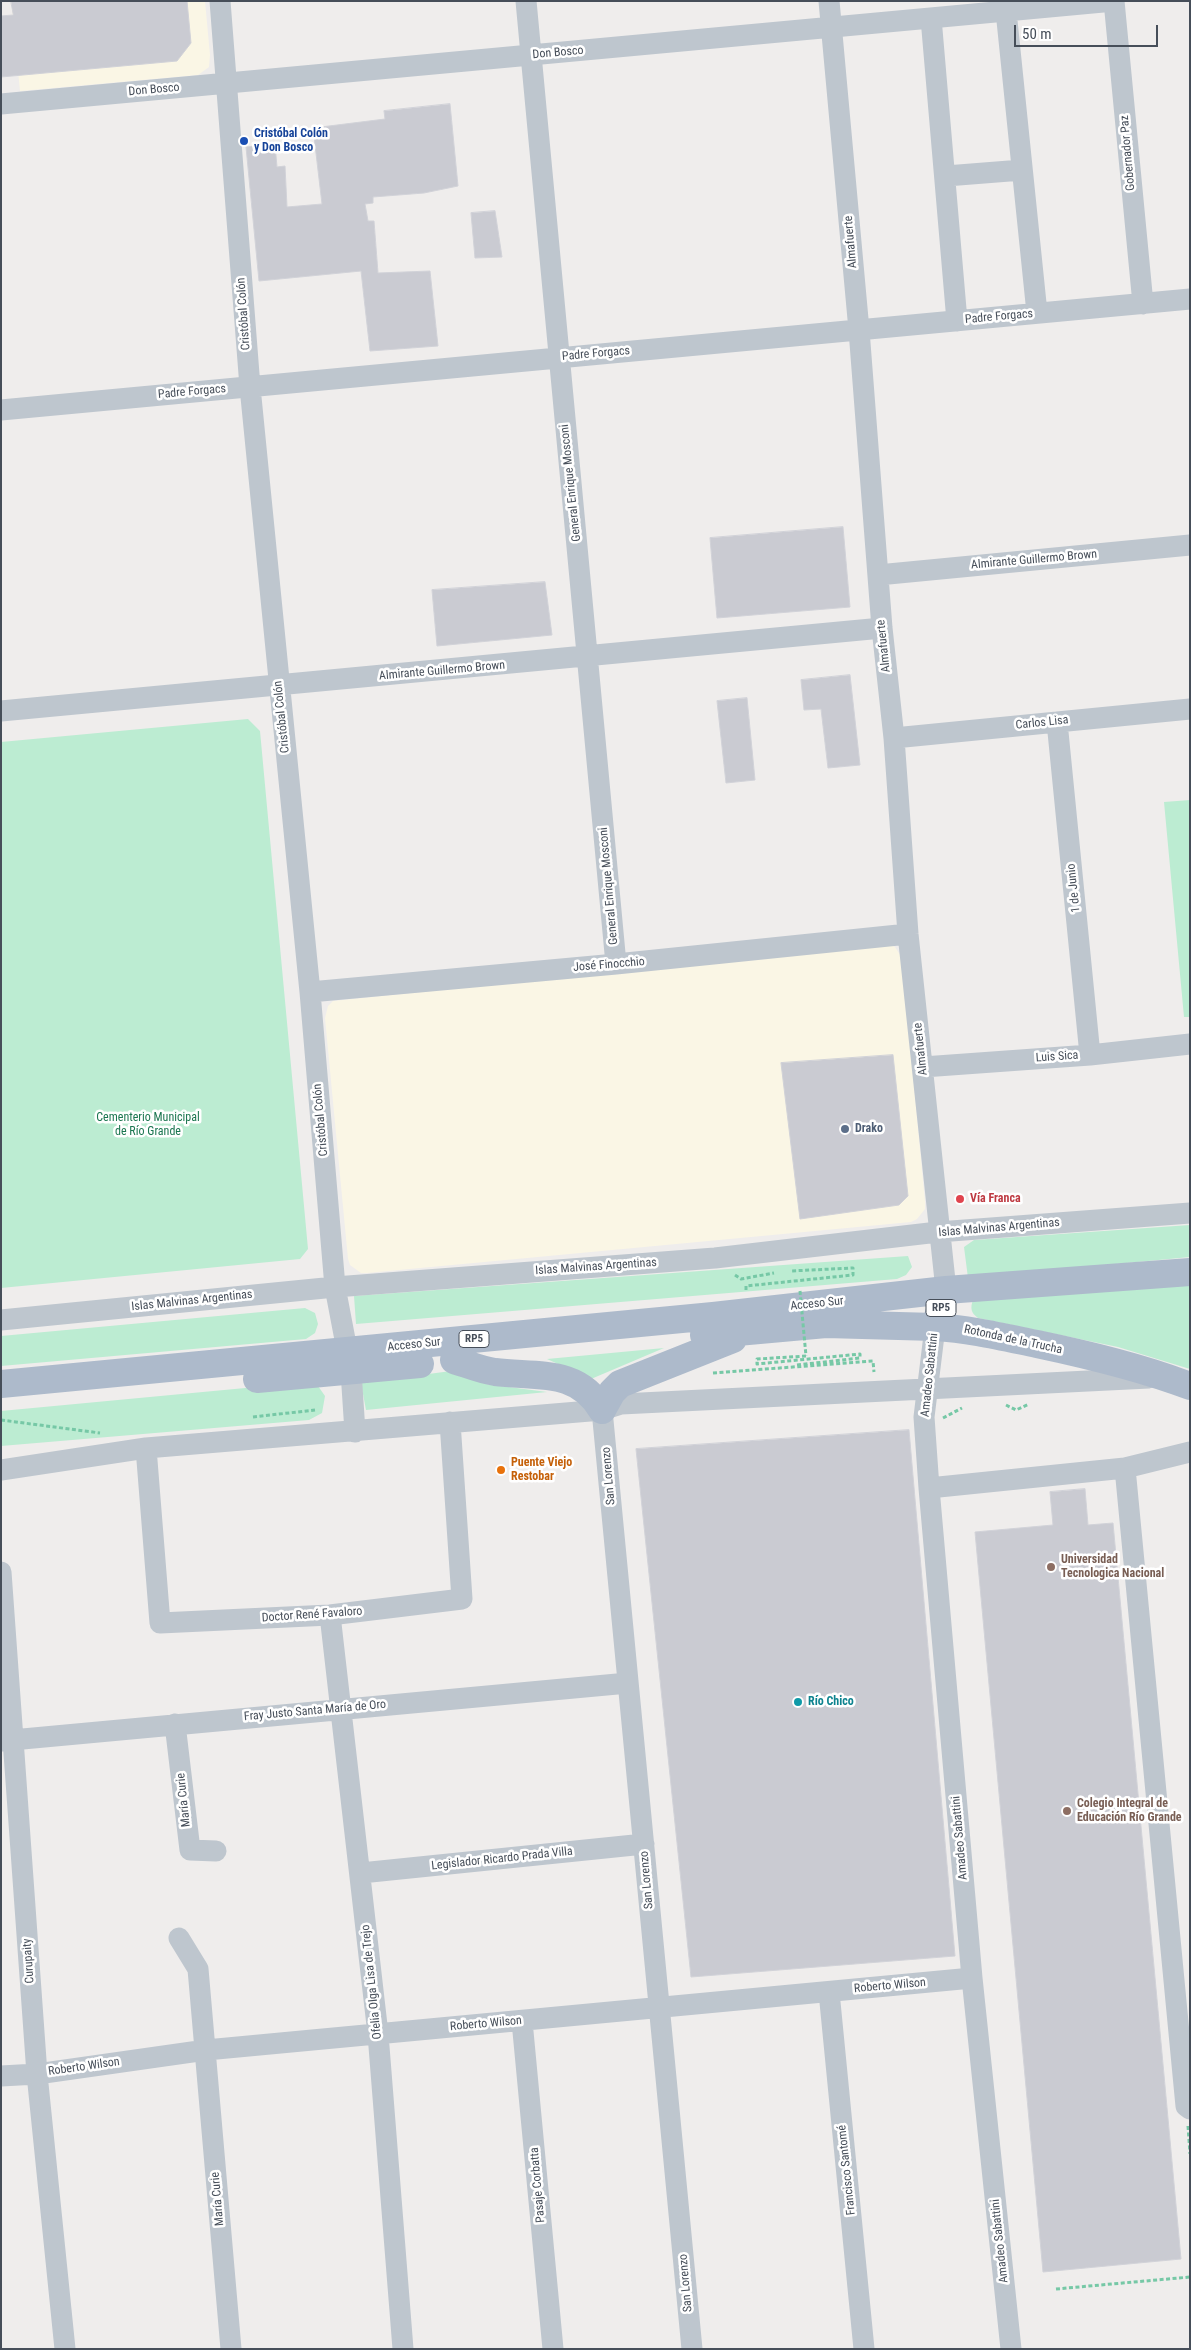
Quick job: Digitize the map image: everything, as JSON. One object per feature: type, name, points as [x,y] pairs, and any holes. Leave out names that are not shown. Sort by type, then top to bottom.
[{"type":"main road","name":"RP5","points":[[935,1327],[946,1290],[1190,1272]]},
{"type":"main road","name":"Acceso Sur","points":[[1,1403],[946,1290]]},
{"type":"main road","name":"Acceso Sur","points":[[1,1384],[350,1361],[454,1360],[826,1324],[935,1327]]},
{"type":"main road","name":"Rotonda de la Trucha","points":[[935,1327],[971,1329],[1100,1358],[1181,1383]]},
{"type":"main road","points":[[602,1410],[612,1392],[620,1384],[724,1344],[746,1331]]},
{"type":"main road","points":[[454,1360],[494,1372],[544,1374],[564,1380],[593,1394],[602,1410]]},
{"type":"street","name":"Cristóbal Colón","points":[[220,1],[250,387],[310,992],[335,1287],[350,1361],[355,1432]]},
{"type":"street","name":"General Enrique Mosconi","points":[[526,1],[616,964]]},
{"type":"street","name":"Almafuerte","points":[[829,1],[859,330],[882,628],[894,738],[908,934],[923,1067],[938,1232],[946,1290]]},
{"type":"street","name":"Don Bosco","points":[[1,104],[1114,1]]},
{"type":"street","name":"Gobernador Paz","points":[[1114,1],[1143,304]]},
{"type":"street","points":[[1006,11],[1038,313]]},
{"type":"street","points":[[931,18],[957,321]]},
{"type":"street","points":[[946,176],[1022,170]]},
{"type":"street","name":"Padre Forgacs","points":[[1,410],[1190,299]]},
{"type":"street","name":"Almirante Guillermo Brown","points":[[878,575],[1190,545]]},
{"type":"street","name":"Almirante Guillermo Brown","points":[[1,711],[882,628]]},
{"type":"street","name":"Carlos Lisa","points":[[894,738],[1190,709]]},
{"type":"street","name":"1 de Junio","points":[[1057,722],[1090,1055]]},
{"type":"street","name":"José Finocchio","points":[[310,992],[616,964],[908,934]]},
{"type":"street","name":"Luis Sica","points":[[923,1067],[1090,1055],[1190,1044]]},
{"type":"street","name":"Islas Malvinas Argentinas","points":[[1,1320],[335,1287],[715,1258],[938,1232],[1190,1213]]},
{"type":"street","name":"Amadeo Sabattini","points":[[935,1327],[926,1387],[924,1418],[929,1488],[972,1978],[1012,2349]]},
{"type":"street","points":[[1,1470],[146,1448],[602,1410],[621,1404],[1140,1377],[1181,1383]]},
{"type":"street","name":"San Lorenzo","points":[[602,1410],[692,2349]]},
{"type":"street","name":"Doctor René Favaloro","points":[[146,1448],[160,1624],[330,1615],[462,1598],[450,1422]]},
{"type":"street","points":[[929,1488],[1125,1468],[1190,1452]]},
{"type":"street","points":[[1125,1468],[1186,2106],[1190,2109]]},
{"type":"street","name":"Curupaity","points":[[1,1572],[7,1740],[37,2074],[65,2349]]},
{"type":"street","name":"Ofelia Olga Lisa de Trejo","points":[[330,1615],[378,2034],[403,2349]]},
{"type":"street","name":"Fray Justo Santa María de Oro","points":[[7,1740],[628,1683]]},
{"type":"street","name":"María Curie","points":[[175,1724],[190,1850],[216,1850]]},
{"type":"street","name":"Legislador Ricardo Prada Villa","points":[[361,1873],[644,1844]]},
{"type":"street","name":"María Curie","points":[[179,1938],[198,1969],[230,2349]]},
{"type":"street","name":"Roberto Wilson","points":[[1,2076],[37,2074],[206,2050],[972,1978]]},
{"type":"street","name":"Francisco Santomé","points":[[829,1992],[864,2349]]},
{"type":"street","name":"Pasaje Corbatta","points":[[522,2021],[553,2349]]},
{"type":"path","points":[[755,1292],[746,1292],[746,1286],[853,1275],[853,1268],[782,1272]]},
{"type":"path","points":[[774,1369],[860,1358],[860,1354],[757,1364],[757,1359],[806,1356],[800,1291],[791,1292]]},
{"type":"path","points":[[246,1418],[315,1410]]},
{"type":"path","points":[[1,1420],[82,1431],[109,1432]]},
{"type":"path","points":[[1056,2289],[1190,2277]]},
{"type":"shaded area","points":[[11,1],[205,1],[210,55],[209,67],[198,75],[20,91]]},
{"type":"shaded area","points":[[889,944],[895,947],[902,958],[925,1202],[925,1209],[917,1219],[911,1222],[367,1273],[361,1273],[350,1265],[325,1018],[328,1006],[333,1001]]},
{"type":"green space","name":"Cementerio Municipal de Río Grande","points":[[248,719],[260,731],[308,1249],[300,1259],[1,1288],[1,742]]},
{"type":"green space","points":[[1190,800],[1190,1017],[1184,1017],[1164,802]]},
{"type":"green space","points":[[1190,1225],[1190,1257],[968,1278],[964,1247],[974,1240]]},
{"type":"green space","points":[[908,1256],[912,1267],[906,1275],[897,1279],[356,1324],[354,1296]]},
{"type":"green space","points":[[1190,1284],[1190,1369],[1118,1347],[978,1318],[971,1308],[973,1300]]},
{"type":"green space","points":[[305,1308],[315,1313],[318,1324],[315,1333],[306,1339],[1,1366],[1,1336]]},
{"type":"green space","points":[[664,1348],[591,1379],[547,1359]]},
{"type":"green space","points":[[451,1371],[486,1384],[547,1392],[366,1410],[361,1383]]},
{"type":"green space","points":[[309,1382],[318,1386],[325,1396],[322,1413],[309,1420],[1,1446],[1,1411]]},
{"type":"building","points":[[11,1],[187,1],[191,43],[177,61],[1,77],[1,16],[13,15]]},
{"type":"building","points":[[450,104],[458,186],[424,193],[373,197],[373,203],[365,204],[368,221],[374,221],[378,273],[430,271],[438,346],[370,351],[361,271],[259,281],[246,147],[275,144],[277,167],[285,166],[287,207],[322,204],[313,128],[385,119],[384,111]]},
{"type":"building","points":[[495,211],[502,257],[475,258],[471,213]]},
{"type":"building","points":[[843,527],[850,607],[717,618],[710,538]]},
{"type":"building","points":[[545,582],[552,635],[437,646],[432,590]]},
{"type":"building","points":[[850,675],[860,765],[828,768],[821,709],[804,710],[801,680]]},
{"type":"building","points":[[747,698],[755,780],[726,783],[717,701]]},
{"type":"building","name":"Drako","points":[[893,1055],[908,1196],[899,1205],[800,1219],[781,1063]]},
{"type":"building","name":"Río Chico","points":[[909,1430],[955,1956],[691,1977],[636,1449]]},
{"type":"building","points":[[1085,1489],[1088,1525],[1113,1523],[1181,2259],[1043,2272],[975,1532],[1053,1525],[1050,1492]]},
{"type":"place","name":"Cristóbal Colón y Don Bosco","points":[[244,141]]},
{"type":"place","name":"Drako","points":[[845,1129]]},
{"type":"place","name":"Vía Franca","points":[[960,1199]]},
{"type":"place","name":"Puente Viejo Restobar","points":[[501,1470]]},
{"type":"place","name":"Universidad Tecnologica Nacional","points":[[1051,1567]]},
{"type":"place","name":"Río Chico","points":[[798,1702]]},
{"type":"place","name":"Colegio Integral de Educación Río Grande","points":[[1067,1811]]}]
